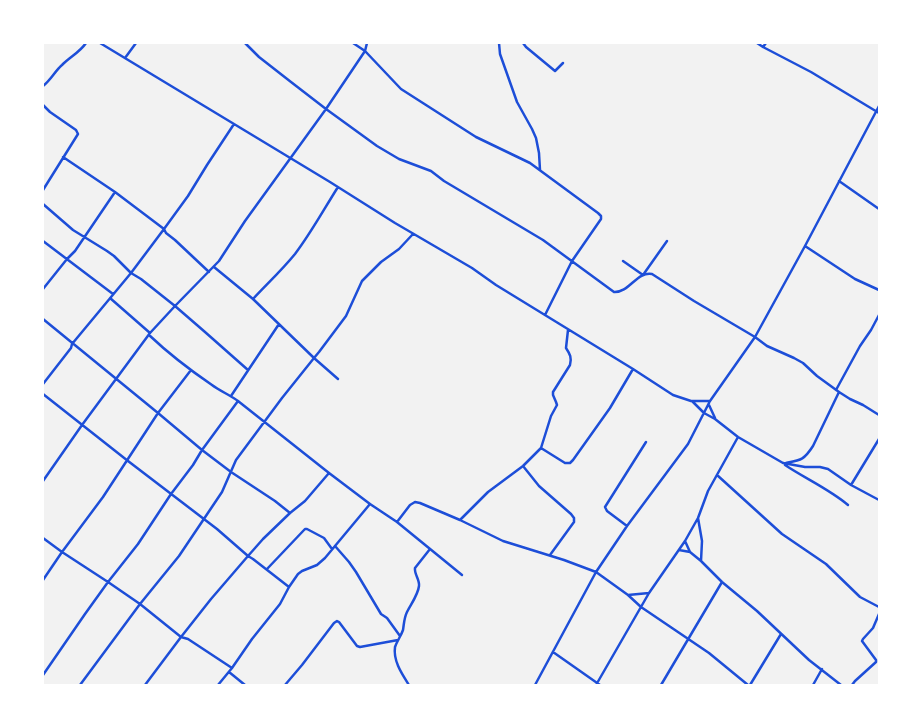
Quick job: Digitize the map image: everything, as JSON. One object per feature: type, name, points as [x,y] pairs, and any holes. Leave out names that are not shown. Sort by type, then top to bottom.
[{"type":"street","points":[[43,86],[52,78],[59,68],[82,49],[86,43]]},
{"type":"street","points":[[100,43],[413,234],[472,268],[496,285],[633,369],[672,395],[691,401],[710,401]]},
{"type":"street","points":[[125,58],[136,43]]},
{"type":"street","points":[[245,43],[270,65],[326,109],[385,151],[431,171],[444,181],[541,239],[614,292],[623,290],[643,275],[668,241]]},
{"type":"street","points":[[353,43],[365,51],[400,89],[476,137],[521,159],[540,171],[601,216],[601,219],[572,262],[545,315]]},
{"type":"street","points":[[43,481],[82,425],[150,334],[175,306],[214,267],[245,221],[326,109],[365,51],[367,43]]},
{"type":"street","points":[[499,43],[500,54],[517,102],[536,138],[540,171]]},
{"type":"street","points":[[523,43],[554,70],[563,63]]},
{"type":"street","points":[[757,43],[811,72],[878,112]]},
{"type":"street","points":[[763,47],[766,43]]},
{"type":"street","points":[[43,105],[50,112],[78,132],[43,190]]},
{"type":"street","points":[[535,685],[596,572],[627,526],[688,444],[710,401],[755,337],[878,112],[879,106]]},
{"type":"street","points":[[43,384],[71,348],[72,344],[164,229],[188,196],[234,124]]},
{"type":"street","points":[[63,157],[115,192],[164,229],[164,232],[175,240],[209,272]]},
{"type":"street","points":[[839,181],[879,210]]},
{"type":"street","points":[[253,299],[294,255],[338,187]]},
{"type":"street","points":[[43,289],[84,238],[115,192]]},
{"type":"street","points":[[43,204],[73,230],[114,256],[130,273],[141,279],[175,306],[248,370]]},
{"type":"street","points":[[80,685],[140,604],[179,556],[222,492],[236,460],[264,421],[346,316],[362,281],[381,262],[399,249],[413,234]]},
{"type":"street","points":[[43,241],[113,294]]},
{"type":"street","points":[[805,246],[855,279],[879,290]]},
{"type":"street","points":[[623,261],[643,275]]},
{"type":"street","points":[[214,267],[253,299],[338,379]]},
{"type":"street","points":[[643,275],[648,273],[652,274],[755,337],[766,346],[803,362],[837,391],[879,415]]},
{"type":"street","points":[[110,298],[191,370],[213,387],[238,401],[329,473],[397,522],[462,575]]},
{"type":"street","points":[[783,463],[802,459],[808,454],[837,391],[860,346],[878,320],[879,315]]},
{"type":"street","points":[[43,319],[202,450],[231,472],[263,492],[290,513]]},
{"type":"street","points":[[231,396],[279,324]]},
{"type":"street","points":[[460,520],[488,492],[523,466],[541,448],[550,416],[557,405],[553,392],[570,365],[570,355],[566,348],[568,330]]},
{"type":"street","points":[[541,448],[566,463],[570,463],[610,408],[633,369]]},
{"type":"street","points":[[43,580],[128,461],[158,413],[191,370]]},
{"type":"street","points":[[43,394],[289,587]]},
{"type":"street","points":[[43,675],[108,582],[138,544],[171,494],[238,401]]},
{"type":"street","points":[[691,401],[704,413],[715,419],[738,437],[783,463],[848,505]]},
{"type":"street","points":[[709,405],[715,419]]},
{"type":"street","points":[[597,684],[649,593],[680,550],[698,518],[708,491],[738,437]]},
{"type":"street","points":[[851,485],[879,439]]},
{"type":"street","points":[[627,526],[605,507],[646,442]]},
{"type":"street","points":[[783,463],[828,469],[851,485],[879,500]]},
{"type":"street","points":[[523,466],[539,486],[574,518],[574,522],[550,555]]},
{"type":"street","points":[[145,685],[211,599],[248,556],[263,539],[305,501],[329,473]]},
{"type":"street","points":[[717,475],[782,534],[826,564],[860,597],[879,607]]},
{"type":"street","points":[[397,522],[410,505],[415,502],[420,503],[503,541],[550,555],[596,572],[628,595],[641,607],[709,653],[749,685],[781,634]]},
{"type":"street","points":[[218,685],[230,672],[252,638],[280,604],[298,574],[317,565],[325,558],[370,504]]},
{"type":"street","points":[[698,518],[702,541],[701,562]]},
{"type":"street","points":[[267,569],[305,529],[307,529],[324,538],[356,572],[381,614],[387,618],[400,636]]},
{"type":"street","points":[[43,538],[140,604],[181,637],[188,639],[232,668]]},
{"type":"street","points":[[685,541],[690,552],[722,582],[758,611],[809,660],[841,685]]},
{"type":"street","points":[[409,685],[397,663],[395,652],[398,640],[403,630],[406,614],[419,587],[415,568],[430,549]]},
{"type":"street","points":[[680,550],[690,552]]},
{"type":"street","points":[[661,685],[722,582]]},
{"type":"street","points":[[628,595],[649,593]]},
{"type":"street","points":[[852,685],[876,662],[862,641],[873,628],[879,614]]},
{"type":"street","points":[[284,685],[337,621],[357,646],[360,647],[398,640]]},
{"type":"street","points":[[553,652],[600,685]]},
{"type":"street","points":[[813,685],[822,669]]},
{"type":"street","points":[[230,672],[245,685]]}]
